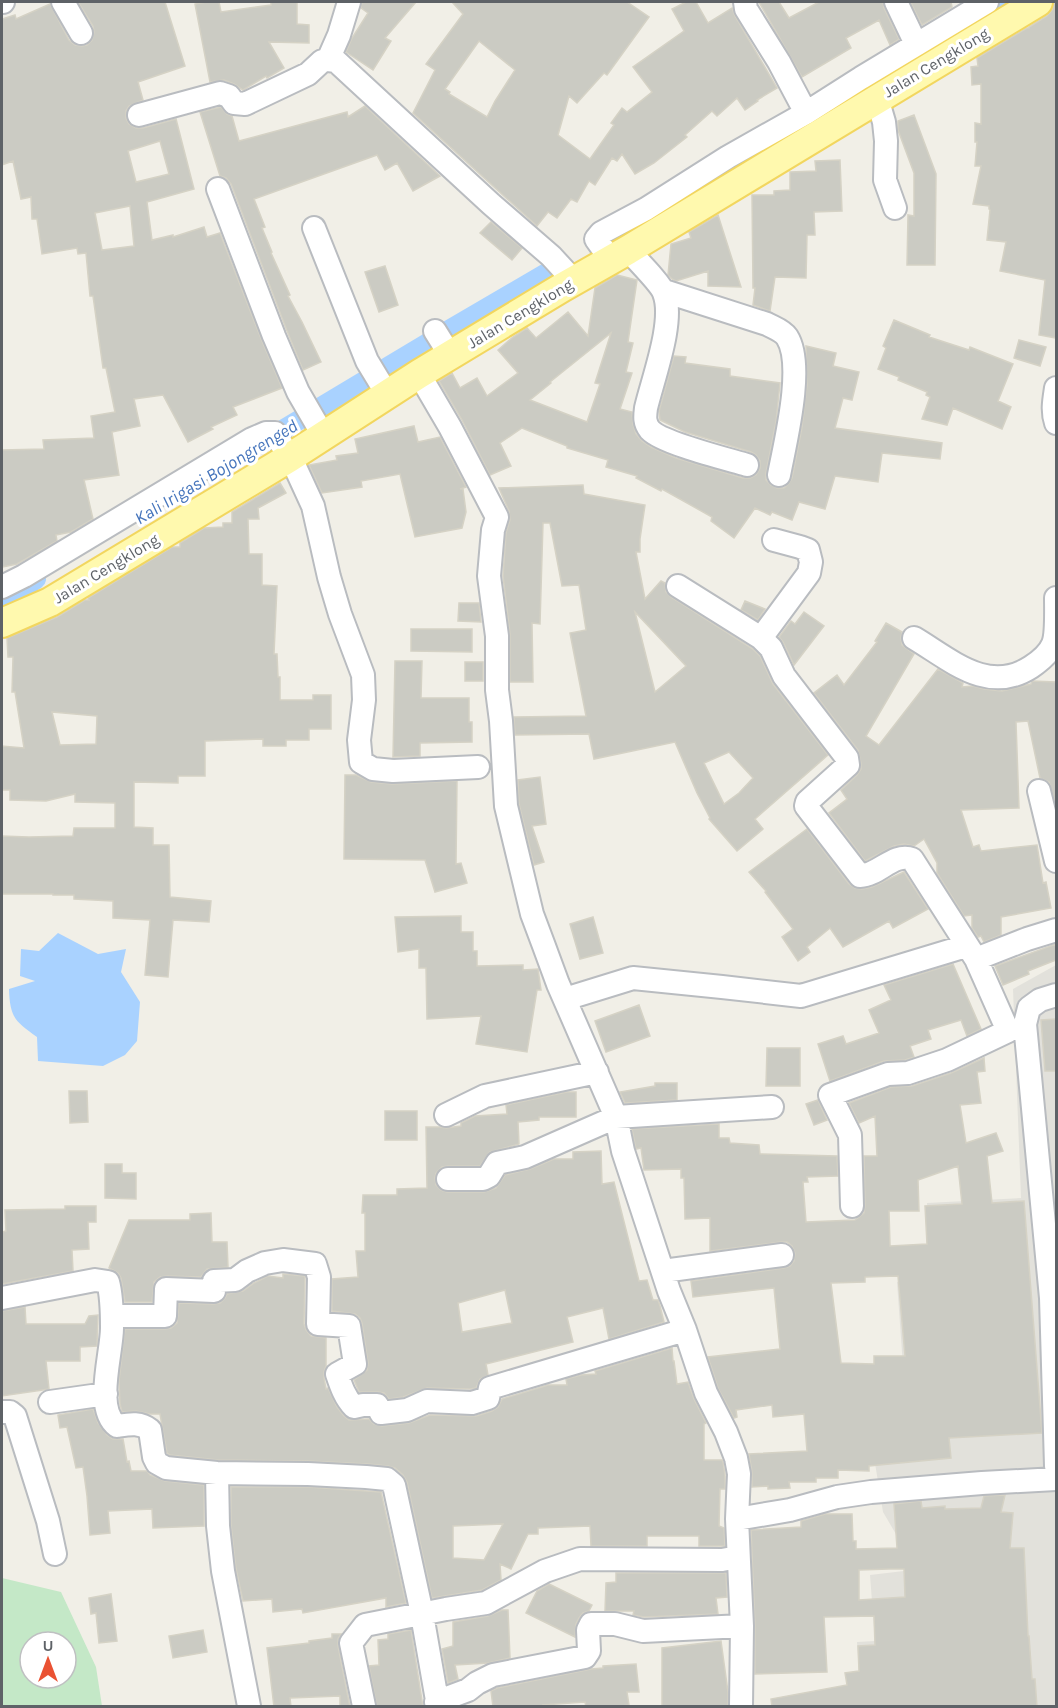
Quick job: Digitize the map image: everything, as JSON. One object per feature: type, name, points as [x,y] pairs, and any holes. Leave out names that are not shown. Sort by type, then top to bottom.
[{"type":"main road","name":"Jalan Cengklong","points":[[2,624],[50,602],[283,448],[315,422],[385,392],[419,374],[574,281],[610,251],[728,173],[844,103],[877,98],[1038,2]]},
{"type":"street","points":[[63,2],[81,33]]},
{"type":"street","points":[[328,60],[339,35],[349,2]]},
{"type":"street","points":[[745,2],[746,9],[806,113]]},
{"type":"street","points":[[896,2],[916,44]]},
{"type":"street","points":[[728,173],[806,113],[844,103],[916,44],[987,2]]},
{"type":"street","points":[[139,115],[220,93],[229,96],[234,103],[244,104],[308,74],[321,62],[328,60],[336,62],[551,256],[574,281]]},
{"type":"street","points":[[877,98],[884,122],[886,141],[885,180],[895,208]]},
{"type":"street","points":[[218,189],[274,336],[298,392],[315,422]]},
{"type":"street","points":[[314,228],[367,361],[385,392]]},
{"type":"street","points":[[610,251],[664,291],[767,324],[783,332],[791,347],[795,379],[791,419],[778,475]]},
{"type":"street","points":[[664,291],[668,308],[666,330],[645,408],[645,419],[648,426],[652,431],[680,444],[747,465]]},
{"type":"street","points":[[435,331],[450,355]]},
{"type":"street","points":[[419,374],[450,427],[497,517],[492,536],[489,576],[497,636],[497,690],[506,806],[532,914],[554,975],[616,1117],[623,1151],[663,1271],[706,1393],[726,1432],[736,1458],[739,1474],[737,1519],[742,1626],[741,1707]]},
{"type":"street","points":[[1056,388],[1054,415],[1056,423]]},
{"type":"street","points":[[2,586],[24,576],[252,439],[266,433],[283,448],[296,469],[313,506],[340,614],[363,675],[364,700],[359,740],[361,762],[373,769],[393,771],[478,767]]},
{"type":"street","points":[[761,638],[800,587],[811,568],[808,550],[774,540]]},
{"type":"street","points":[[678,586],[761,638],[771,648],[784,676],[847,758],[848,765],[807,802],[806,806],[860,876],[878,870],[905,856],[912,859],[971,953],[1008,1031],[947,1060],[908,1073],[888,1074],[830,1095],[850,1135],[852,1206]]},
{"type":"street","points":[[914,638],[971,672],[990,678],[1010,677],[1044,658],[1054,643],[1056,598]]},
{"type":"street","points":[[1039,791],[1056,861]]},
{"type":"street","points":[[565,999],[633,978],[801,996],[1056,930]]},
{"type":"street","points":[[1056,995],[1040,1000],[1029,1008],[1025,1024],[1054,1297],[1056,1466]]},
{"type":"street","points":[[446,1115],[485,1096],[597,1072]]},
{"type":"street","points":[[448,1179],[483,1179],[489,1176],[497,1163],[525,1157],[616,1117],[772,1107]]},
{"type":"street","points":[[663,1271],[782,1255]]},
{"type":"street","points":[[111,1316],[165,1316],[166,1289],[214,1291],[214,1281],[235,1280],[247,1271],[266,1263],[283,1260],[315,1264],[319,1277],[318,1324],[349,1326],[355,1364],[337,1374],[344,1392],[354,1407],[377,1405],[381,1413],[407,1410],[427,1401],[472,1403],[488,1398],[490,1388],[685,1330]]},
{"type":"street","points":[[2,1298],[88,1281],[108,1282],[112,1328],[106,1405],[111,1421],[117,1426],[136,1424],[144,1425],[150,1430],[154,1457],[166,1468],[217,1473],[308,1474],[387,1479],[394,1485],[422,1614],[437,1704],[493,1676],[585,1657],[589,1652],[588,1630],[591,1624],[615,1624],[643,1631],[742,1626]]},
{"type":"street","points":[[50,1402],[106,1394]]},
{"type":"street","points":[[2,1412],[10,1412],[15,1416],[48,1521],[55,1554]]},
{"type":"street","points":[[217,1473],[218,1526],[223,1571],[249,1707]]},
{"type":"street","points":[[737,1519],[790,1510],[837,1497],[871,1492],[1056,1479]]},
{"type":"street","points":[[364,1707],[351,1643],[365,1624],[486,1603],[545,1571],[580,1559],[722,1560],[738,1557]]},
{"type":"shaded area","points":[[1056,965],[1056,1706],[873,1706],[860,1690],[857,1642],[875,1641],[870,1575],[904,1571],[900,1541],[883,1512],[873,1451],[907,1422],[897,1282],[929,1278],[927,1203],[1021,1198],[1013,989]]},
{"type":"green space","points":[[2,1578],[61,1592],[96,1667],[102,1706],[2,1706]]},
{"type":"water","points":[[58,933],[98,954],[126,949],[121,972],[140,1002],[137,1041],[125,1055],[103,1066],[38,1061],[37,1037],[23,1027],[12,1013],[9,989],[35,981],[20,976],[21,949],[39,951]]},
{"type":"building","points":[[78,2],[165,2],[185,66],[138,82],[143,100],[129,106],[126,118],[129,124],[136,128],[176,119],[194,189],[147,202],[152,240],[173,235],[173,237],[204,227],[207,237],[220,233],[282,388],[233,407],[237,415],[211,427],[213,429],[188,442],[163,395],[134,399],[140,426],[112,432],[119,475],[84,480],[93,519],[71,532],[56,535],[57,541],[17,564],[2,567],[2,450],[44,449],[43,440],[94,438],[91,416],[115,412],[106,368],[103,368],[93,296],[90,296],[86,253],[78,254],[77,248],[42,254],[37,219],[32,219],[31,197],[21,199],[13,161],[2,165],[2,19],[15,15],[16,19],[50,4],[69,40],[75,45],[82,46],[92,40],[93,26]],"holes":[[[160,141],[169,174],[136,182],[128,151]],[[130,206],[134,246],[102,250],[95,213]]]},
{"type":"building","points":[[219,2],[221,12],[271,5],[271,2],[297,2],[297,24],[309,25],[309,43],[269,42],[284,68],[243,90],[224,80],[210,82],[195,4]]},
{"type":"building","points":[[362,2],[416,2],[385,38],[391,41],[373,70],[346,52],[368,13],[361,8]]},
{"type":"building","points":[[452,2],[627,2],[649,17],[607,75],[604,73],[577,103],[569,96],[558,135],[590,159],[614,125],[611,123],[622,108],[627,112],[652,92],[633,67],[684,31],[672,9],[686,2],[696,2],[708,23],[732,8],[777,88],[745,110],[737,98],[717,116],[712,111],[685,135],[687,137],[654,163],[635,174],[622,154],[617,161],[612,158],[595,185],[589,181],[577,202],[571,199],[557,218],[548,212],[537,226],[413,113],[435,70],[426,64],[463,14]],"holes":[[[479,41],[515,70],[487,117],[449,94],[450,92],[445,89]]]},
{"type":"building","points":[[759,2],[779,2],[789,18],[819,2],[883,2],[899,39],[890,45],[879,20],[846,38],[851,48],[802,77]]},
{"type":"building","points":[[951,2],[952,7],[922,25],[911,3]]},
{"type":"building","points":[[1056,2],[1056,338],[1039,335],[1045,280],[1000,271],[1006,242],[987,240],[989,206],[973,204],[981,166],[975,166],[977,142],[975,142],[975,123],[981,124],[981,84],[972,85],[971,67],[978,66],[977,58],[1047,16]]},
{"type":"building","points":[[365,106],[440,176],[413,191],[397,163],[385,170],[377,155],[254,199],[265,227],[262,228],[271,253],[290,295],[288,296],[321,362],[303,370],[231,184],[226,178],[220,176],[200,112],[221,107],[232,116],[239,141],[347,112],[348,117]]},
{"type":"building","points":[[914,115],[936,174],[935,265],[907,265],[908,215],[914,216],[914,173],[898,130],[898,121]]},
{"type":"building","points":[[840,160],[842,211],[814,212],[815,235],[807,235],[806,278],[775,277],[770,311],[753,305],[755,288],[753,288],[752,195],[774,195],[774,191],[790,190],[790,172],[816,171],[815,161]]},
{"type":"building","points":[[718,215],[741,287],[708,286],[708,271],[676,281],[672,279],[668,275],[671,244],[691,238],[689,232]]},
{"type":"building","points":[[491,222],[522,248],[512,260],[480,233]]},
{"type":"building","points":[[385,266],[398,305],[379,312],[365,272]]},
{"type":"building","points":[[617,275],[637,280],[628,342],[633,343],[626,372],[632,373],[620,409],[632,412],[636,434],[651,447],[676,458],[743,478],[750,478],[756,475],[760,468],[760,461],[756,455],[685,432],[660,420],[659,411],[674,356],[686,357],[685,363],[730,369],[730,376],[780,383],[766,480],[777,488],[784,488],[792,478],[802,427],[807,385],[806,346],[836,353],[833,366],[859,372],[852,400],[843,398],[835,428],[942,443],[940,459],[882,453],[878,482],[835,476],[825,509],[799,502],[792,520],[772,512],[770,515],[755,508],[734,538],[711,521],[712,517],[662,489],[661,491],[636,478],[637,476],[606,467],[608,460],[567,448],[567,446],[522,428],[500,443],[511,466],[490,475],[439,381],[452,373],[460,388],[477,378],[487,396],[518,373],[498,350],[527,328],[536,338],[568,312],[588,336],[595,288]],"holes":[[[611,333],[595,383],[600,384],[587,422],[530,400]]]},
{"type":"building","points":[[894,320],[930,335],[929,337],[969,350],[970,347],[1013,364],[998,401],[1011,407],[1002,429],[953,408],[947,425],[922,419],[930,397],[926,395],[927,392],[878,369],[886,348],[883,346]]},
{"type":"building","points":[[1019,340],[1046,347],[1040,366],[1014,358]]},
{"type":"building","points":[[414,426],[418,442],[440,437],[466,487],[460,489],[463,489],[466,512],[462,528],[415,537],[400,474],[361,481],[362,487],[322,493],[309,465],[337,460],[336,456],[358,453],[355,439]]},
{"type":"building","points":[[280,483],[286,493],[258,508],[259,519],[248,519],[249,554],[262,554],[262,585],[277,586],[274,654],[277,654],[278,677],[280,677],[280,700],[313,700],[313,695],[331,695],[331,729],[309,729],[309,740],[286,740],[286,746],[263,746],[263,739],[205,741],[205,776],[178,776],[178,783],[134,782],[134,827],[153,828],[153,845],[169,845],[170,897],[211,901],[209,922],[173,920],[168,977],[145,975],[150,920],[113,918],[113,901],[74,899],[74,895],[2,894],[2,836],[73,836],[74,828],[115,828],[115,803],[75,802],[75,794],[46,801],[10,800],[10,790],[2,790],[2,746],[24,748],[15,692],[12,692],[13,657],[8,657],[7,638],[57,617],[85,600],[89,600],[88,598],[172,547],[180,547],[180,543],[204,528],[223,527],[223,523],[232,523],[232,512]],"holes":[[[52,712],[97,716],[96,744],[60,745]]]},
{"type":"building","points":[[583,485],[584,494],[645,505],[640,552],[636,552],[645,599],[661,581],[665,583],[666,592],[671,597],[753,649],[760,656],[773,684],[828,755],[755,819],[763,829],[737,851],[709,819],[675,742],[594,759],[589,734],[515,735],[514,717],[586,716],[570,633],[586,630],[579,585],[562,586],[550,523],[543,523],[540,624],[532,623],[533,682],[510,682],[510,634],[503,576],[506,533],[510,520],[509,511],[499,488]],"holes":[[[635,612],[686,666],[655,692]],[[729,752],[753,778],[739,793],[724,804],[704,763]]]},
{"type":"building","points":[[745,601],[765,609],[758,620],[741,610]]},
{"type":"building","points":[[459,603],[479,603],[481,622],[458,621]]},
{"type":"building","points":[[804,612],[824,626],[794,665],[779,637],[791,621],[795,624]]},
{"type":"building","points":[[886,623],[902,632],[902,645],[914,654],[866,736],[879,745],[938,669],[963,683],[962,687],[973,686],[1002,691],[1031,684],[1032,681],[1056,682],[1056,806],[1049,782],[1040,778],[1028,721],[1016,722],[1019,808],[961,810],[973,847],[979,845],[981,851],[1037,845],[1043,883],[1046,882],[1051,908],[1001,917],[1001,935],[984,942],[972,928],[972,915],[964,916],[937,873],[937,863],[924,839],[914,846],[904,844],[894,846],[865,861],[829,813],[847,799],[841,790],[857,775],[861,769],[861,763],[858,750],[814,693],[837,675],[844,685],[877,642],[875,641]]},
{"type":"building","points":[[411,629],[472,629],[472,652],[411,651]]},
{"type":"building","points":[[395,661],[422,661],[421,698],[469,698],[472,742],[420,743],[420,756],[393,757]]},
{"type":"building","points":[[465,662],[483,662],[483,681],[465,681]]},
{"type":"building","points":[[345,775],[356,775],[371,782],[392,784],[457,781],[456,864],[461,863],[467,883],[435,892],[425,860],[344,859]]},
{"type":"building","points":[[540,777],[546,824],[532,826],[544,862],[534,865],[519,804],[518,780]]},
{"type":"building","points":[[807,829],[849,884],[855,888],[872,887],[904,872],[928,909],[893,928],[889,921],[843,947],[830,928],[807,947],[810,952],[798,961],[782,937],[793,929],[766,891],[749,872]]},
{"type":"building","points":[[461,916],[461,932],[473,932],[473,951],[477,951],[477,966],[523,965],[523,970],[538,969],[541,990],[537,990],[527,1052],[476,1044],[481,1016],[427,1019],[426,968],[419,968],[419,949],[398,952],[395,917]]},
{"type":"building","points":[[593,917],[603,953],[580,959],[570,924]]},
{"type":"building","points":[[1056,944],[1056,960],[1028,971],[1029,974],[1003,985],[995,966]]},
{"type":"building","points":[[953,964],[981,1029],[967,1036],[961,1020],[928,1030],[931,1039],[910,1046],[914,1057],[884,1061],[830,1081],[818,1044],[843,1036],[846,1044],[879,1033],[869,1010],[891,1000],[884,985]]},
{"type":"building","points":[[639,1005],[650,1036],[606,1052],[595,1021]]},
{"type":"building","points":[[1056,1019],[1056,1071],[1045,1071],[1041,1020]]},
{"type":"building","points":[[767,1048],[800,1048],[800,1086],[766,1086]]},
{"type":"building","points":[[984,1058],[985,1071],[977,1072],[981,1103],[960,1105],[966,1143],[996,1133],[1003,1151],[987,1156],[992,1203],[1024,1201],[1042,1433],[949,1438],[951,1458],[869,1466],[869,1471],[838,1470],[838,1478],[816,1478],[816,1482],[789,1482],[790,1488],[752,1487],[749,1454],[807,1451],[804,1414],[773,1417],[772,1405],[736,1410],[737,1417],[734,1418],[718,1388],[708,1357],[780,1349],[774,1288],[693,1297],[691,1281],[784,1268],[790,1266],[794,1261],[795,1253],[787,1242],[710,1251],[710,1218],[685,1219],[684,1178],[681,1178],[681,1169],[644,1170],[641,1148],[636,1149],[632,1129],[719,1124],[719,1138],[729,1138],[730,1143],[759,1145],[760,1154],[837,1156],[838,1176],[807,1177],[808,1182],[803,1182],[806,1222],[855,1220],[864,1213],[865,1206],[864,1156],[877,1156],[875,1116],[859,1123],[849,1103],[891,1087],[912,1086],[951,1073]],"holes":[[[958,1166],[962,1204],[925,1206],[927,1244],[890,1246],[889,1211],[919,1211],[918,1180]],[[898,1276],[905,1356],[874,1356],[874,1364],[841,1363],[831,1283],[865,1282],[865,1277]]]},
{"type":"building","points":[[655,1083],[677,1083],[677,1100],[625,1103],[620,1092],[655,1086]]},
{"type":"building","points":[[69,1091],[87,1091],[88,1122],[70,1123]]},
{"type":"building","points":[[576,1092],[576,1117],[539,1117],[539,1120],[518,1122],[519,1144],[490,1152],[480,1166],[442,1167],[436,1173],[436,1185],[447,1192],[484,1192],[496,1188],[505,1175],[530,1169],[554,1159],[573,1159],[573,1152],[601,1151],[602,1184],[614,1182],[639,1281],[647,1280],[653,1300],[658,1300],[664,1322],[609,1339],[603,1308],[567,1317],[573,1342],[486,1364],[488,1375],[480,1379],[476,1388],[427,1388],[403,1397],[389,1399],[384,1393],[359,1392],[354,1380],[367,1370],[368,1363],[362,1323],[355,1314],[332,1311],[332,1279],[358,1277],[356,1251],[365,1251],[363,1195],[397,1195],[397,1189],[427,1188],[426,1127],[461,1126],[461,1123],[475,1116],[507,1114],[506,1105]],"holes":[[[505,1290],[512,1323],[462,1332],[458,1303]]]},
{"type":"building","points":[[818,1100],[827,1120],[814,1125],[806,1104]]},
{"type":"building","points":[[385,1111],[417,1111],[417,1140],[385,1140]]},
{"type":"building","points":[[105,1164],[122,1164],[122,1173],[136,1173],[136,1199],[105,1198]]},
{"type":"building","points":[[65,1206],[96,1206],[96,1222],[88,1222],[89,1249],[72,1250],[73,1271],[2,1284],[2,1232],[6,1231],[5,1210],[65,1209]]},
{"type":"building","points":[[211,1213],[212,1242],[227,1242],[228,1267],[207,1269],[201,1277],[160,1277],[154,1282],[152,1302],[125,1302],[121,1278],[118,1273],[109,1268],[129,1220],[190,1220],[190,1214]]},
{"type":"building","points":[[283,1274],[305,1276],[304,1324],[311,1336],[326,1338],[324,1378],[326,1389],[328,1388],[337,1407],[349,1420],[369,1419],[374,1424],[382,1426],[409,1423],[430,1415],[476,1416],[492,1411],[498,1407],[502,1399],[548,1385],[567,1385],[566,1379],[596,1374],[595,1371],[672,1348],[677,1384],[688,1382],[706,1423],[704,1424],[704,1460],[722,1460],[723,1462],[725,1489],[720,1489],[719,1526],[724,1528],[725,1546],[699,1546],[699,1536],[647,1536],[647,1546],[591,1546],[590,1526],[538,1528],[538,1534],[528,1534],[511,1569],[500,1564],[501,1580],[482,1590],[432,1598],[407,1482],[395,1468],[367,1464],[218,1460],[170,1455],[167,1453],[160,1414],[122,1412],[119,1381],[125,1329],[171,1328],[177,1323],[179,1303],[220,1303],[227,1294],[243,1291],[268,1276],[283,1278]],"holes":[[[503,1524],[484,1560],[453,1558],[453,1526]]]},
{"type":"building","points":[[25,1307],[26,1324],[85,1324],[89,1316],[98,1315],[97,1346],[80,1347],[80,1361],[46,1361],[49,1389],[2,1396],[2,1311]]},
{"type":"building","points":[[93,1409],[98,1423],[107,1435],[113,1439],[123,1439],[131,1471],[147,1471],[150,1475],[165,1481],[204,1485],[204,1526],[153,1528],[152,1509],[108,1511],[110,1533],[90,1535],[83,1467],[76,1468],[67,1427],[60,1428],[58,1415]]},
{"type":"building","points":[[231,1487],[308,1487],[381,1492],[406,1603],[386,1607],[386,1598],[303,1613],[302,1609],[273,1612],[272,1599],[243,1601],[236,1569],[231,1525]]},
{"type":"building","points":[[1005,1495],[1001,1512],[1013,1513],[1010,1548],[1024,1548],[1028,1636],[1037,1707],[772,1707],[771,1699],[847,1685],[845,1673],[859,1671],[858,1646],[875,1645],[874,1616],[824,1617],[827,1672],[755,1674],[751,1530],[801,1527],[801,1521],[825,1514],[852,1514],[853,1541],[856,1541],[856,1549],[897,1548],[894,1504],[921,1501],[922,1508],[945,1506],[945,1509],[981,1508],[984,1496]],"holes":[[[904,1569],[905,1597],[859,1600],[859,1570]]]},
{"type":"building","points":[[616,1573],[726,1573],[727,1597],[716,1598],[718,1614],[644,1617],[633,1615],[634,1611],[605,1611],[606,1583],[616,1582]]},
{"type":"building","points":[[549,1584],[592,1605],[589,1611],[583,1613],[579,1618],[575,1637],[526,1613],[537,1591]]},
{"type":"building","points":[[111,1594],[117,1641],[99,1643],[96,1613],[91,1614],[89,1598]]},
{"type":"building","points":[[508,1610],[510,1658],[488,1663],[455,1665],[458,1679],[448,1683],[442,1649],[453,1646],[453,1622],[488,1616]]},
{"type":"building","points":[[203,1630],[207,1652],[173,1658],[169,1636]]},
{"type":"building","points":[[411,1630],[423,1707],[377,1707],[369,1666],[379,1665],[378,1640],[388,1639],[388,1634]]},
{"type":"building","points":[[332,1634],[341,1634],[338,1646],[350,1707],[340,1707],[340,1696],[290,1698],[291,1707],[274,1707],[267,1648],[309,1643],[309,1641],[332,1638]]},
{"type":"building","points":[[721,1641],[728,1707],[662,1707],[662,1648]]},
{"type":"building","points":[[636,1664],[639,1692],[627,1692],[629,1705],[586,1707],[585,1702],[543,1705],[544,1707],[493,1707],[491,1691],[497,1688],[603,1668],[603,1666]]},
{"type":"waterway","name":"Kali Irigasi Bojongrenged","points":[[976,20],[1005,2]]},
{"type":"waterway","name":"Kali Irigasi Bojongrenged","points":[[851,98],[892,72]]},
{"type":"waterway","name":"Kali Irigasi Bojongrenged","points":[[444,333],[557,267]]},
{"type":"waterway","name":"Kali Irigasi Bojongrenged","points":[[264,441],[431,341]]},
{"type":"waterway","name":"Kali Irigasi Bojongrenged","points":[[2,603],[36,579]]}]
